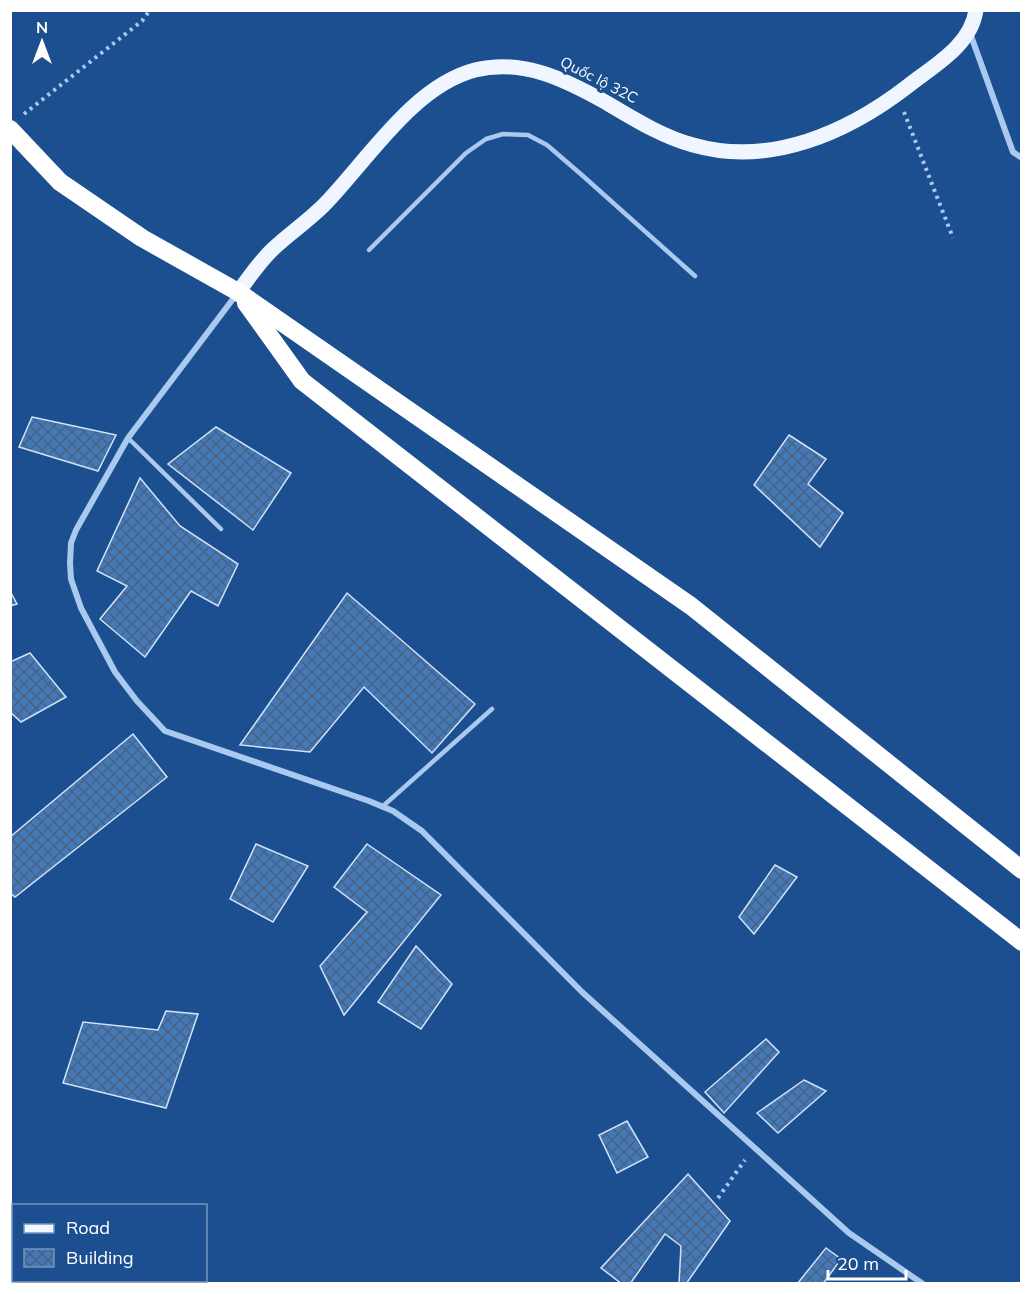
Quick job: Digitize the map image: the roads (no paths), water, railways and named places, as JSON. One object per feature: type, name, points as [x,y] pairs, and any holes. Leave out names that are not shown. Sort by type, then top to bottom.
[{"type":"highway","points":[[15,124],[60,182],[142,238],[238,292],[691,606],[1022,870]]},
{"type":"highway","points":[[238,292],[302,381],[1022,942]]},
{"type":"main road","name":"Quốc lộ 32C","points":[[238,292],[271,250],[323,206],[430,92],[473,71],[513,67],[544,72],[566,80],[650,127],[691,145],[723,152],[776,151],[811,141],[850,122],[898,94],[953,51],[969,30],[976,10]]},
{"type":"street","points":[[969,30],[1013,152],[1022,158]]},
{"type":"street","points":[[238,292],[128,438],[76,530],[70,563],[71,579],[81,608],[116,672],[137,701],[165,731],[382,807],[422,831],[448,854],[582,992],[849,1233],[923,1284]]},
{"type":"lane","points":[[369,250],[466,153],[486,139],[503,134],[528,135],[547,145],[695,276]]},
{"type":"lane","points":[[128,438],[221,529]]},
{"type":"lane","points":[[382,807],[492,709]]}]
